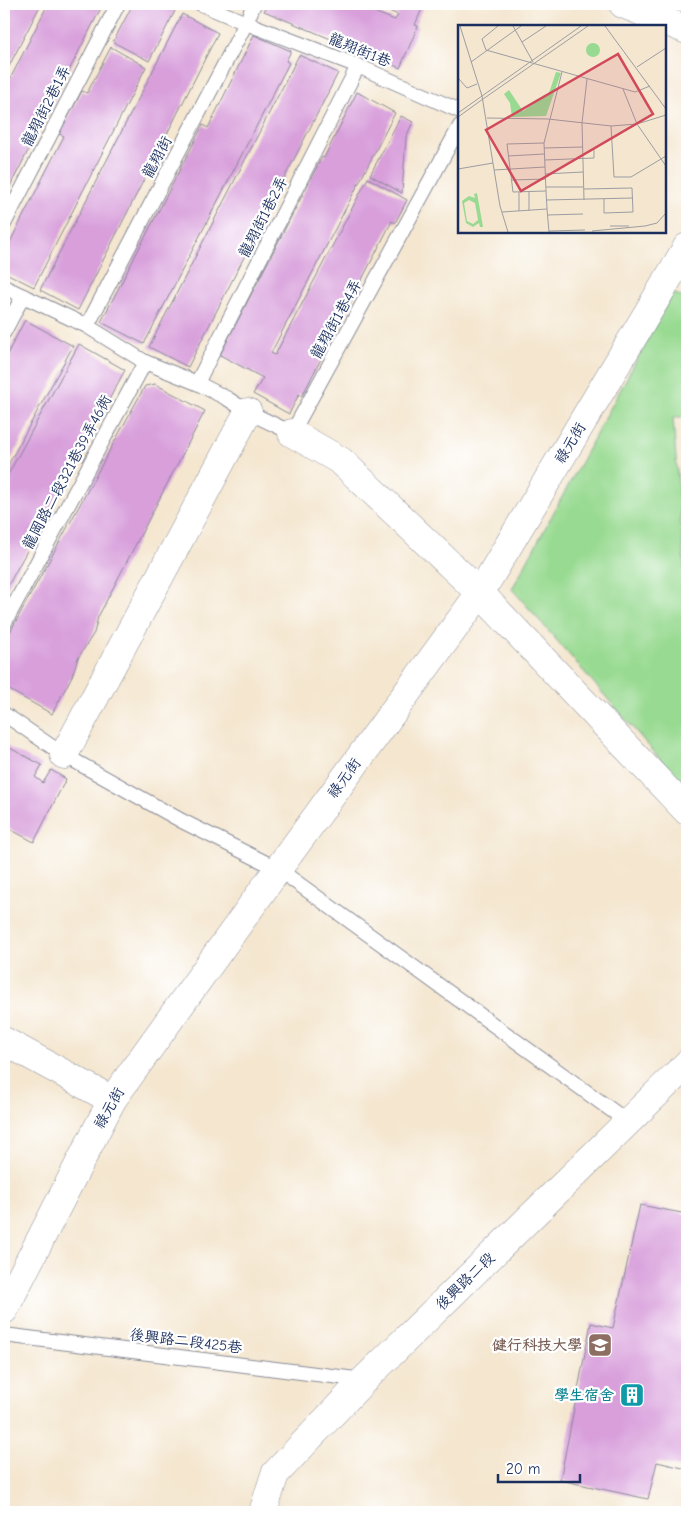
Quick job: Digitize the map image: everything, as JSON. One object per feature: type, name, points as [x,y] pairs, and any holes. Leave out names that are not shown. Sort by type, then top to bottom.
[{"type":"street","points":[[623,4],[687,30]]},
{"type":"street","name":"祿元街","points":[[4,1310],[112,1100],[480,593],[687,247]]},
{"type":"street","points":[[64,755],[248,412]]},
{"type":"street","points":[[292,433],[341,461],[480,593],[687,811]]},
{"type":"street","points":[[4,1042],[112,1100]]},
{"type":"street","name":"後興路二段","points":[[263,1512],[275,1474],[364,1380],[687,1064]]},
{"type":"lane","name":"龍翔街2巷1弄","points":[[4,224],[118,4]]},
{"type":"lane","name":"龍翔街1巷","points":[[201,4],[358,66],[458,110]]},
{"type":"lane","name":"龍翔街","points":[[87,326],[246,23],[254,4]]},
{"type":"lane","name":"龍翔街1巷2弄","points":[[197,383],[358,66]]},
{"type":"lane","name":"龍翔街1巷4弄","points":[[292,433],[458,130]]},
{"type":"lane","points":[[4,287],[87,326],[145,362],[197,383],[248,412],[292,433]]},
{"type":"lane","points":[[4,332],[23,296]]},
{"type":"lane","name":"龍岡路二段321巷39弄46衖","points":[[4,624],[145,362]]},
{"type":"lane","points":[[4,714],[64,755],[182,821],[278,869],[628,1122]]},
{"type":"lane","name":"後興路二段425巷","points":[[4,1335],[364,1380]]},
{"type":"green space","points":[[673,293],[687,299],[687,416],[673,418],[687,606],[687,790],[512,589]]},
{"type":"building","points":[[4,4],[41,4],[4,76]]},
{"type":"building","points":[[48,4],[103,4],[4,198],[4,91]]},
{"type":"building","points":[[133,4],[162,4],[175,11],[149,61],[113,42]]},
{"type":"building","points":[[267,4],[353,4],[395,20],[398,15],[373,4],[424,4],[415,25],[418,26],[400,68],[264,11]]},
{"type":"building","points":[[182,14],[218,33],[78,310],[40,290]]},
{"type":"building","points":[[254,35],[291,51],[286,61],[289,63],[144,344],[101,322],[203,125],[208,128]]},
{"type":"building","points":[[111,47],[146,67],[34,287],[4,272],[4,254],[64,136],[59,134],[82,91],[87,93]]},
{"type":"building","points":[[299,55],[338,73],[188,367],[149,347]]},
{"type":"building","points":[[357,92],[395,113],[271,353],[275,355],[368,178],[407,200],[395,223],[392,221],[302,396],[299,394],[289,414],[253,394],[263,378],[220,355]]},
{"type":"building","points":[[401,116],[413,122],[406,137],[402,193],[370,175]]},
{"type":"building","points":[[25,320],[73,346],[4,472],[4,360]]},
{"type":"building","points":[[79,344],[125,370],[4,593],[4,482]]},
{"type":"building","points":[[155,384],[205,411],[98,617],[94,633],[78,658],[72,676],[52,714],[4,687],[4,643],[145,386]]},
{"type":"building","points":[[4,745],[42,765],[35,777],[43,783],[51,770],[66,779],[34,842],[4,826]]},
{"type":"building","name":"學生宿舍","points":[[640,1205],[687,1214],[687,1469],[657,1462],[648,1499],[560,1480],[591,1323],[613,1328]]},
{"type":"place","name":"健行科技大學","points":[[600,1345]]},
{"type":"place","name":"學生宿舍","points":[[632,1395]]}]
